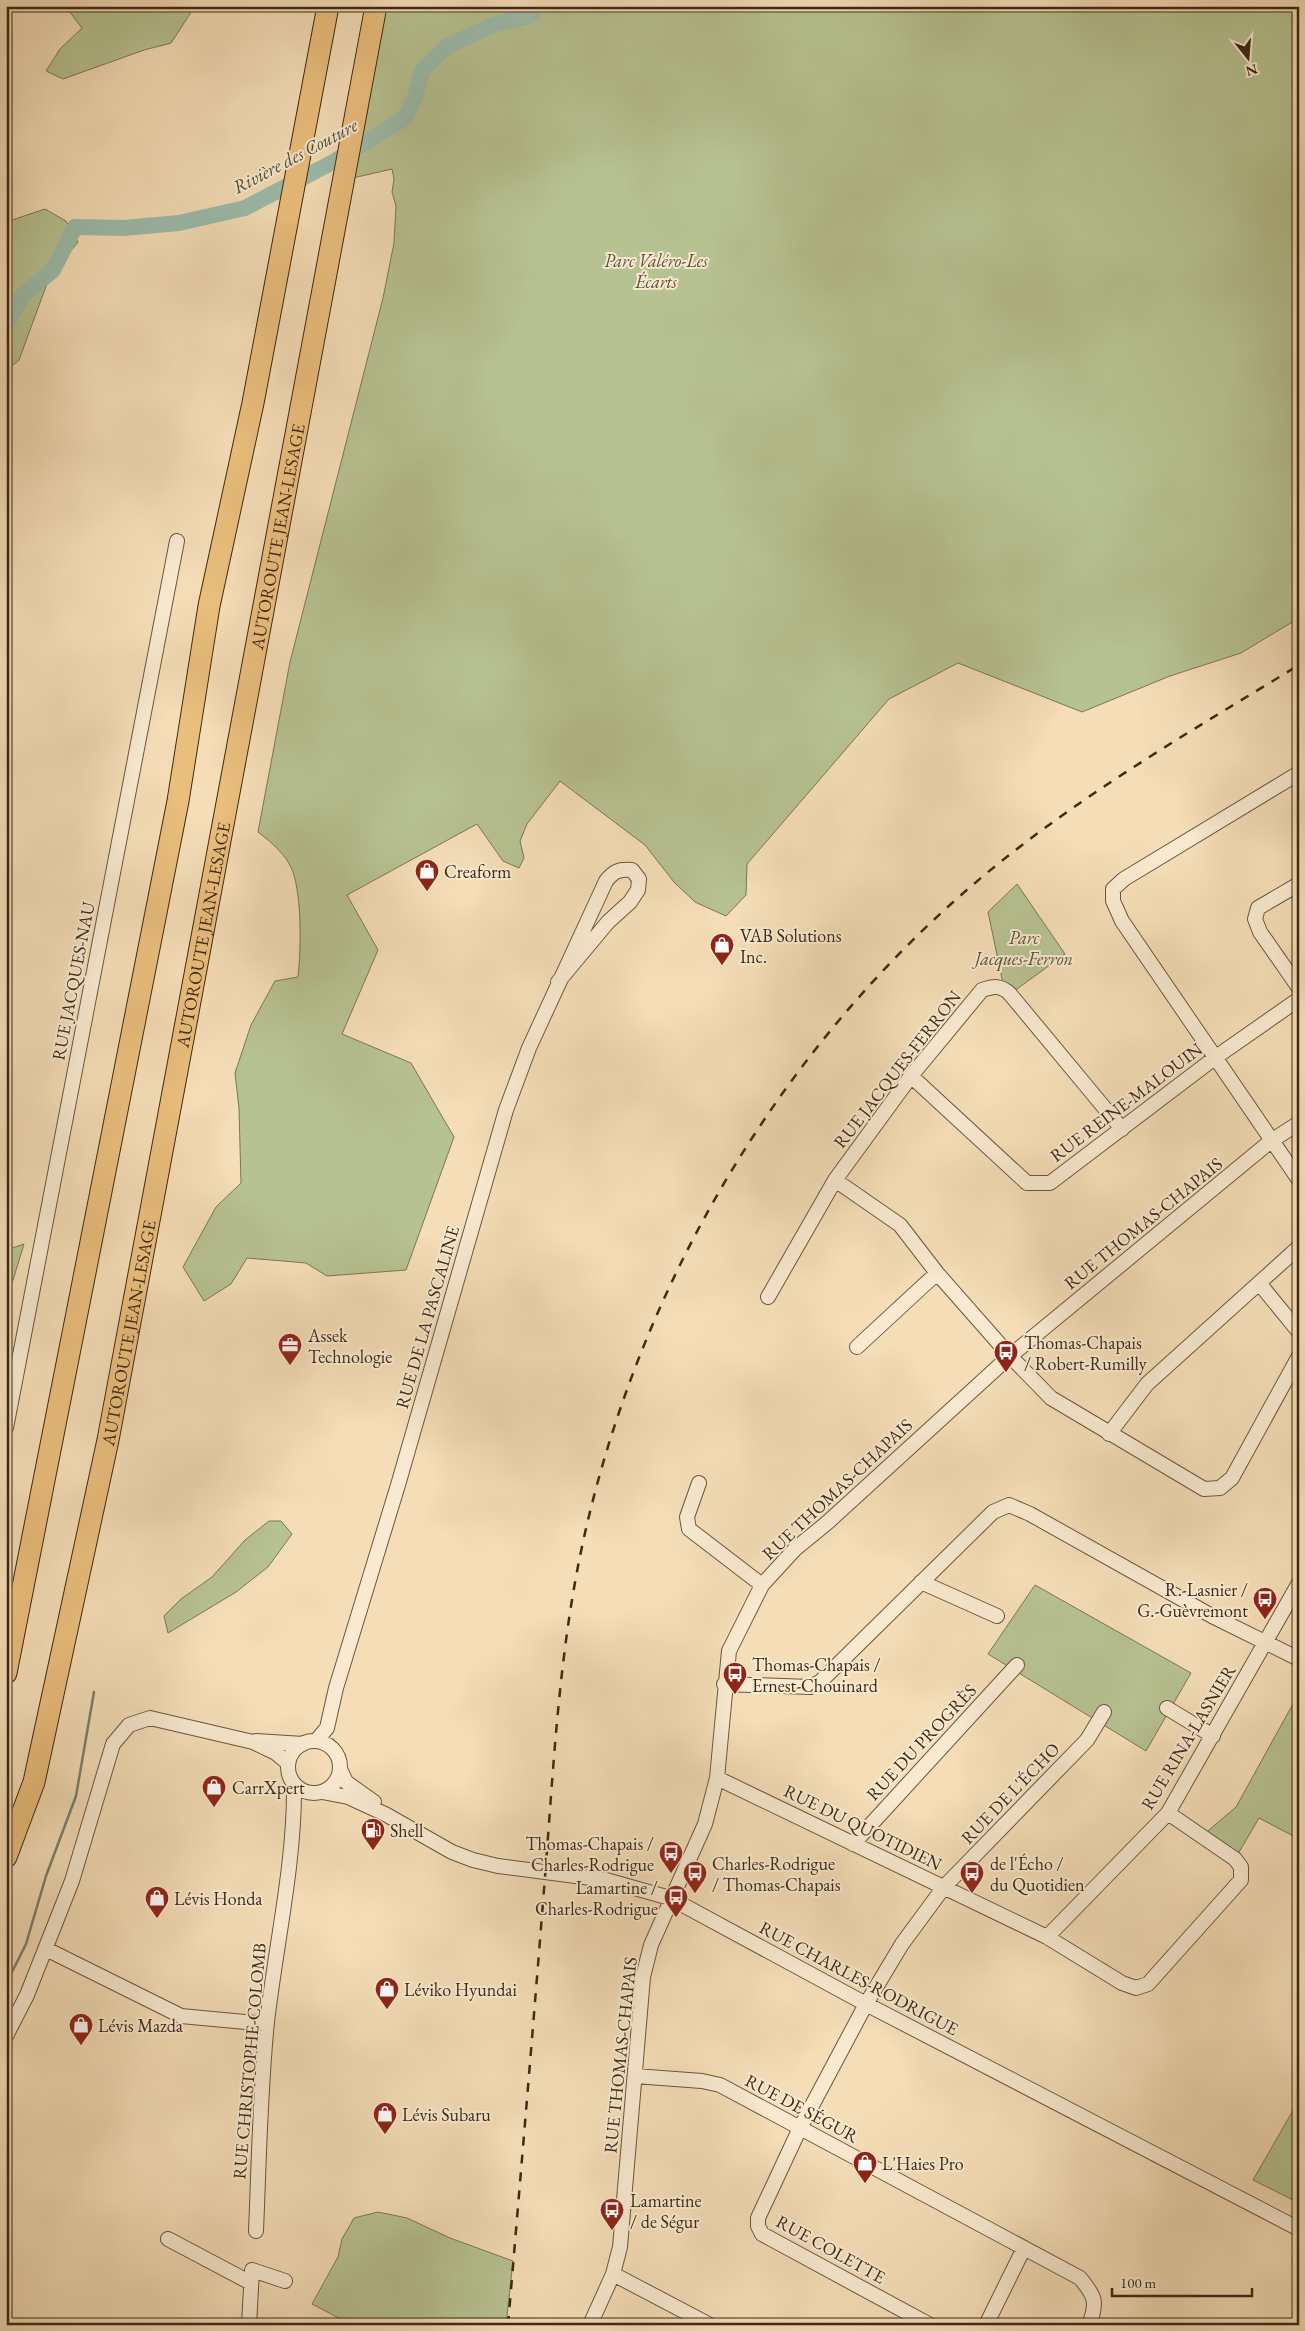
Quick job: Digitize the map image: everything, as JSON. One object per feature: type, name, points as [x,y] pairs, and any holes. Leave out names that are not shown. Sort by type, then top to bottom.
[{"type":"highway","points":[[6,1673],[178,801],[209,606],[253,403],[328,6]]},
{"type":"highway","name":"AUTOROUTE JEAN-LESAGE","points":[[6,1857],[34,1782],[108,1440],[376,6]]},
{"type":"street","name":"RUE JACQUES-NAU","points":[[6,1428],[177,542]]},
{"type":"street","points":[[1299,774],[1132,874],[1113,889],[1112,901],[1122,921],[1299,1180]]},
{"type":"street","name":"RUE DE LA PASCALINE","points":[[309,1742],[327,1728],[336,1688],[344,1667],[506,1110],[529,1048],[558,982],[606,881],[613,873],[620,869],[632,870],[639,879],[638,890],[630,902],[608,922],[558,982]]},
{"type":"street","points":[[1299,884],[1258,908],[1255,920],[1260,932],[1299,988]]},
{"type":"street","name":"RUE JACQUES-FERRON","points":[[768,1297],[836,1180],[911,1076],[982,990],[994,986],[1004,988],[1122,1128]]},
{"type":"street","name":"RUE REINE-MALOUIN","points":[[911,1076],[1027,1183],[1050,1184],[1216,1057],[1299,999]]},
{"type":"street","name":"RUE THOMAS-CHAPAIS","points":[[590,2325],[613,2274],[620,2247],[643,1977],[651,1945],[670,1898],[705,1824],[717,1778],[724,1684],[729,1651],[762,1585],[795,1549],[828,1522],[1010,1356],[1271,1141],[1299,1123]]},
{"type":"street","points":[[836,1180],[900,1224],[937,1273],[1010,1356],[1052,1398],[1109,1434],[1204,1489],[1220,1488],[1232,1478],[1299,1356]]},
{"type":"street","points":[[1109,1434],[1147,1384],[1299,1247]]},
{"type":"street","points":[[857,1347],[937,1273]]},
{"type":"street","points":[[1259,1282],[1299,1332]]},
{"type":"street","points":[[699,1483],[687,1517],[689,1529],[762,1585]]},
{"type":"street","points":[[724,1684],[810,1687],[820,1682],[993,1512],[1009,1505],[1030,1514],[1212,1616],[1299,1659]]},
{"type":"street","points":[[922,1582],[997,1616]]},
{"type":"street","name":"RUE RINA-LASNIER","points":[[1047,1937],[1168,1813],[1299,1583]]},
{"type":"street","name":"RUE DU PROGRÈS","points":[[853,1844],[1017,1665]]},
{"type":"street","name":"RUE DE LA PASCALINE","points":[[336,1752],[334,1735],[344,1667]]},
{"type":"street","points":[[1167,1708],[1213,1736]]},
{"type":"street","name":"RUE DE L'ÉCHO","points":[[800,2128],[866,2004],[902,1944],[944,1887],[1087,1740],[1104,1712]]},
{"type":"street","points":[[6,2036],[46,1950],[72,1881],[113,1744],[129,1725],[150,1718],[253,1742],[276,1753],[288,1763]]},
{"type":"street","points":[[253,1742],[265,1740],[309,1742],[325,1743],[336,1752],[340,1760],[340,1769],[335,1783],[317,1793],[303,1791],[294,1784],[288,1773],[288,1763],[294,1750],[309,1742]]},
{"type":"street","name":"RUE CHARLES-RODRIGUE","points":[[340,1769],[346,1782],[376,1804],[385,1814]]},
{"type":"street","name":"RUE DU QUOTIDIEN","points":[[717,1778],[1047,1937],[1122,1983],[1136,1988],[1148,1984],[1241,1880],[1241,1867],[1235,1859],[1168,1813]]},
{"type":"street","name":"RUE CHRISTOPHE-COLOMB","points":[[256,2231],[267,2024],[293,1834],[294,1784]]},
{"type":"street","name":"RUE CHARLES-RODRIGUE","points":[[317,1793],[348,1797],[385,1814],[452,1852],[473,1860],[498,1866],[606,1880],[670,1898],[866,2004],[1299,2229]]},
{"type":"street","name":"RUE CHRISTOPHE-COLOMB","points":[[293,1834],[300,1809],[317,1793]]},
{"type":"street","points":[[46,1950],[182,2016],[267,2024]]},
{"type":"street","name":"RUE DE SÉGUR","points":[[635,2076],[702,2081],[720,2085],[1080,2278],[1094,2294],[1094,2312],[1089,2325]]},
{"type":"street","name":"RUE COLETTE","points":[[800,2128],[758,2218],[758,2226],[762,2234],[930,2325]]},
{"type":"street","points":[[168,2239],[251,2276],[285,2282]]},
{"type":"street","points":[[986,2325],[1024,2248]]},
{"type":"street","points":[[613,2274],[710,2325]]},
{"type":"street","points":[[249,2325],[251,2276]]},
{"type":"green space","points":[[61,6],[195,6],[171,43],[144,50],[63,79],[46,71],[60,49],[82,28],[69,11]]},
{"type":"green space","name":"Parc Valéro-Les Écarts","points":[[376,6],[1299,6],[1299,618],[1241,653],[1170,676],[1082,712],[958,663],[889,699],[747,864],[746,895],[726,916],[695,902],[674,882],[645,845],[560,781],[527,824],[520,841],[524,858],[519,868],[503,861],[477,824],[347,895],[378,950],[342,1034],[411,1063],[454,1137],[406,1270],[327,1276],[306,1263],[247,1258],[231,1284],[204,1301],[183,1267],[216,1207],[241,1183],[239,1108],[235,1073],[251,1025],[275,981],[298,977],[300,953],[299,910],[293,872],[283,855],[258,832],[290,662],[383,298],[394,243],[396,206],[392,192],[394,179],[392,169],[344,180]]},
{"type":"green space","points":[[45,209],[66,221],[78,242],[49,278],[19,360],[6,371],[6,222]]},
{"type":"green space","name":"Parc Jacques-Ferron","points":[[1017,884],[1065,954],[1010,994],[1004,988],[988,912]]},
{"type":"green space","points":[[24,1244],[6,1303],[6,1250]]},
{"type":"green space","points":[[269,1521],[281,1521],[292,1534],[268,1567],[236,1592],[168,1633],[164,1616],[181,1599],[212,1577],[245,1540]]},
{"type":"green space","points":[[1035,1585],[1191,1673],[1146,1751],[988,1654]]},
{"type":"green space","points":[[1299,1693],[1299,1839],[1259,1818],[1235,1859],[1202,1836],[1236,1807]]},
{"type":"green space","points":[[1299,2100],[1299,2203],[1253,2180]]},
{"type":"green space","points":[[378,2212],[407,2218],[450,2238],[513,2261],[506,2325],[352,2325],[312,2304],[338,2257],[342,2239],[354,2218]]},
{"type":"waterway","name":"Rivière des Couture","points":[[6,324],[23,295],[53,270],[75,227],[124,228],[179,223],[245,208],[335,161],[405,118],[415,97],[422,71],[447,46],[496,24],[532,15],[535,6]]},
{"type":"waterway","points":[[6,1984],[26,1944],[46,1876],[76,1796],[94,1692]]},
{"type":"railway","points":[[508,2325],[555,1743],[563,1662],[575,1582],[606,1452],[637,1363],[674,1277],[718,1194],[767,1115],[823,1040],[884,969],[951,904],[991,869],[1075,806],[1163,748],[1299,665]]},
{"type":"place","name":"Creaform","points":[[427,892]]},
{"type":"place","name":"VAB Solutions Inc.","points":[[722,966]]},
{"type":"place","name":"Assek Technologie","points":[[290,1366]]},
{"type":"place","name":"Thomas-Chapais / Robert-Rumilly","points":[[1006,1373]]},
{"type":"place","name":"R.-Lasnier / G.-Guèvremont","points":[[1265,1620]]},
{"type":"place","name":"Thomas-Chapais / Ernest-Chouinard","points":[[735,1695]]},
{"type":"place","name":"CarrXpert","points":[[214,1808]]},
{"type":"place","name":"Shell","points":[[373,1851]]},
{"type":"place","name":"Thomas-Chapais / Charles-Rodrigue","points":[[671,1874]]},
{"type":"place","name":"Charles-Rodrigue / Thomas-Chapais","points":[[695,1894]]},
{"type":"place","name":"de l'Écho / du Quotidien","points":[[972,1894]]},
{"type":"place","name":"Lamartine / Charles-Rodrigue","points":[[676,1918]]},
{"type":"place","name":"Lévis Honda","points":[[157,1919]]},
{"type":"place","name":"Léviko Hyundai","points":[[387,2010]]},
{"type":"place","name":"Lévis Mazda","points":[[81,2046]]},
{"type":"place","name":"Lévis Subaru","points":[[385,2135]]},
{"type":"place","name":"L'Haies Pro","points":[[865,2184]]},
{"type":"place","name":"Lamartine / de Ségur","points":[[612,2231]]}]
